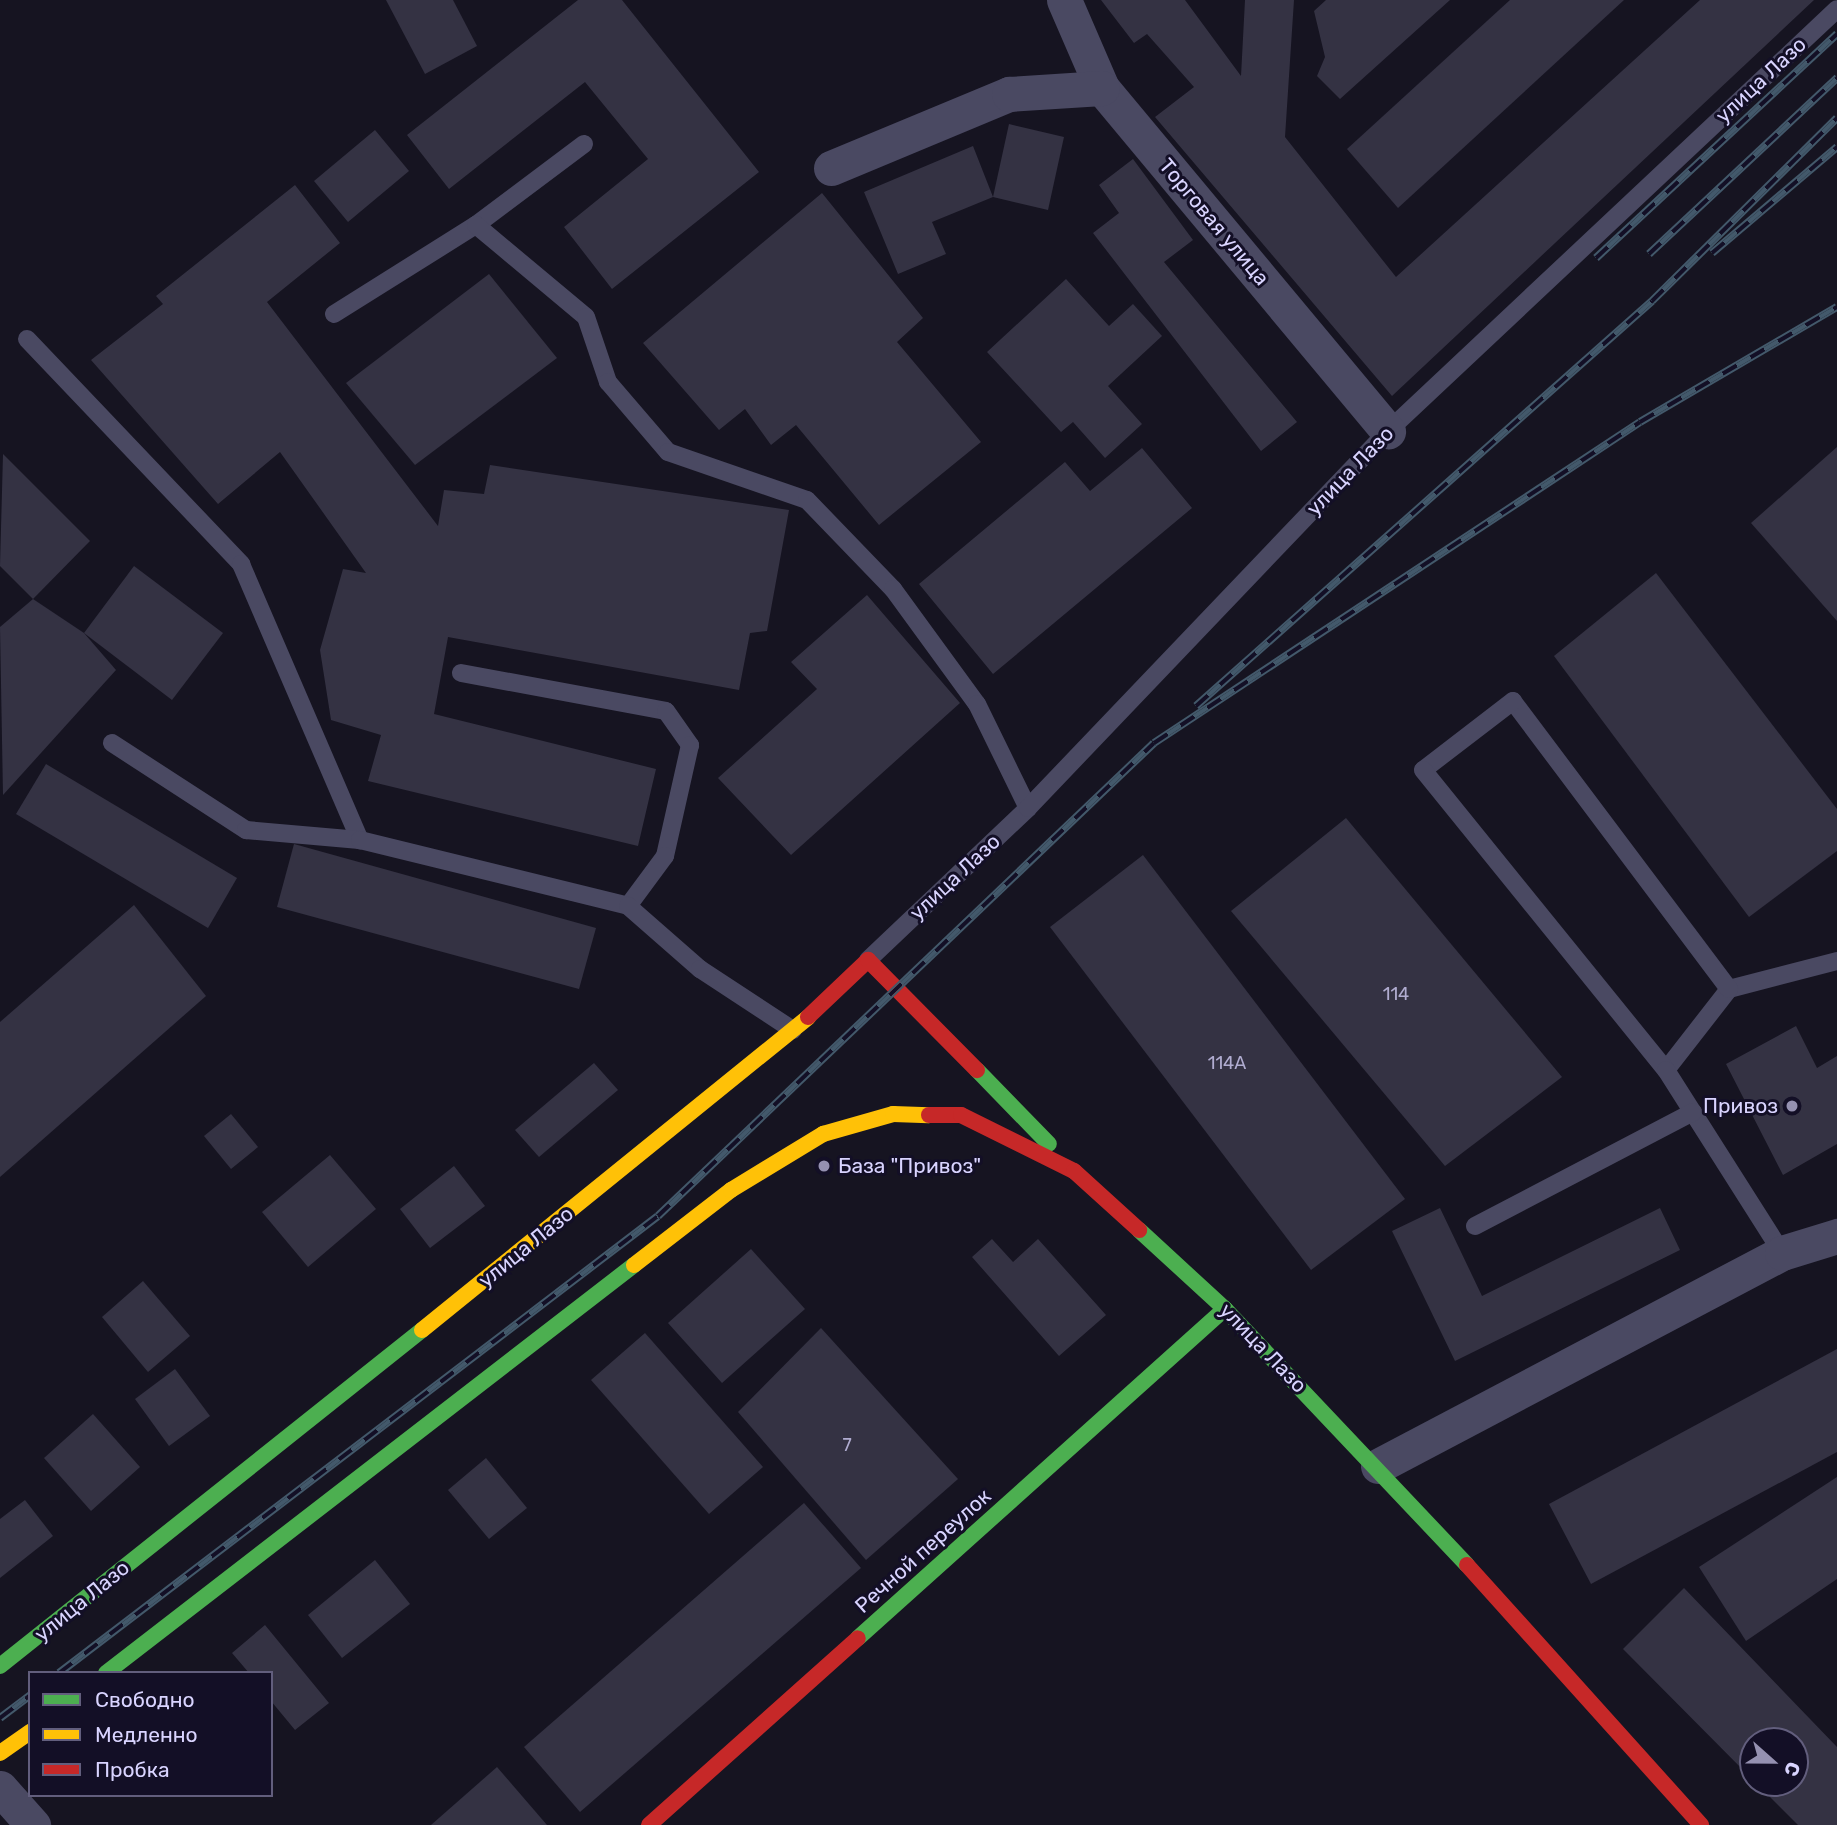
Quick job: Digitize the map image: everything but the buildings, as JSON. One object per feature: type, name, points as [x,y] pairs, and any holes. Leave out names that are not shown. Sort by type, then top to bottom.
[{"type":"main road","name":"улица Лазо","points":[[5,1652],[793,1030],[868,960]]},
{"type":"main road","points":[[868,960],[1074,1171]]},
{"type":"main road","name":"улица Лазо","points":[[110,1671],[731,1189],[823,1134],[893,1114],[961,1115],[1074,1171],[1225,1308],[1378,1466],[1701,1825]]},
{"type":"main road","name":"Речной переулок","points":[[649,1825],[1225,1308]]},
{"type":"main road","points":[[0,1753],[28,1733]]},
{"type":"street","name":"Торговая улица","points":[[1064,0],[1102,88],[1388,431]]},
{"type":"street","points":[[831,168],[1009,94],[1102,88]]},
{"type":"street","points":[[1378,1466],[1782,1253],[1837,1236]]},
{"type":"street","points":[[0,1788],[33,1825]]},
{"type":"lane","name":"улица Лазо","points":[[868,960],[1028,808],[1388,431],[1837,9]]},
{"type":"lane","points":[[334,314],[476,225],[584,144]]},
{"type":"lane","points":[[476,225],[586,317],[608,382],[668,452],[807,500],[883,579],[977,704],[1028,808]]},
{"type":"lane","points":[[27,339],[240,565],[360,841]]},
{"type":"lane","points":[[461,673],[666,711],[690,745],[665,856],[628,906]]},
{"type":"lane","points":[[1730,989],[1513,701],[1423,770],[1666,1070],[1782,1253]]},
{"type":"lane","points":[[112,743],[246,830],[360,841],[628,906],[700,969],[793,1030]]},
{"type":"lane","points":[[1666,1070],[1730,989],[1837,961]]},
{"type":"lane","points":[[1475,1226],[1693,1112]]},
{"type":"railway","points":[[1596,258],[1837,34]]},
{"type":"railway","points":[[1649,254],[1837,78]]},
{"type":"railway","points":[[1196,706],[1652,301],[1837,118]]},
{"type":"railway","points":[[1712,253],[1837,147]]},
{"type":"railway","points":[[62,1671],[658,1216],[1154,743],[1640,422],[1837,307]]},
{"type":"railway","points":[[0,1718],[28,1697]]},
{"type":"traffic: fast","points":[[977,1070],[1049,1144]]},
{"type":"traffic: fast","points":[[1139,1230],[1225,1309],[1467,1565]]},
{"type":"traffic: fast","points":[[109,1671],[634,1265]]},
{"type":"traffic: fast","points":[[858,1638],[1225,1309]]},
{"type":"traffic: fast","points":[[0,1666],[422,1330]]},
{"type":"traffic: slow","points":[[422,1330],[808,1017]]},
{"type":"traffic: slow","points":[[634,1265],[731,1190],[823,1134],[893,1114],[929,1115]]},
{"type":"traffic: slow","points":[[0,1753],[28,1733]]},
{"type":"traffic: jam","points":[[808,1017],[868,960],[977,1070]]},
{"type":"traffic: jam","points":[[929,1115],[961,1115],[1074,1171],[1139,1230]]},
{"type":"traffic: jam","points":[[1467,1565],[1701,1825]]},
{"type":"traffic: jam","points":[[649,1825],[858,1638]]},
{"type":"place","name":"Привоз","points":[[1792,1106]]},
{"type":"place","name":"База \"Привоз\"","points":[[824,1166]]}]
